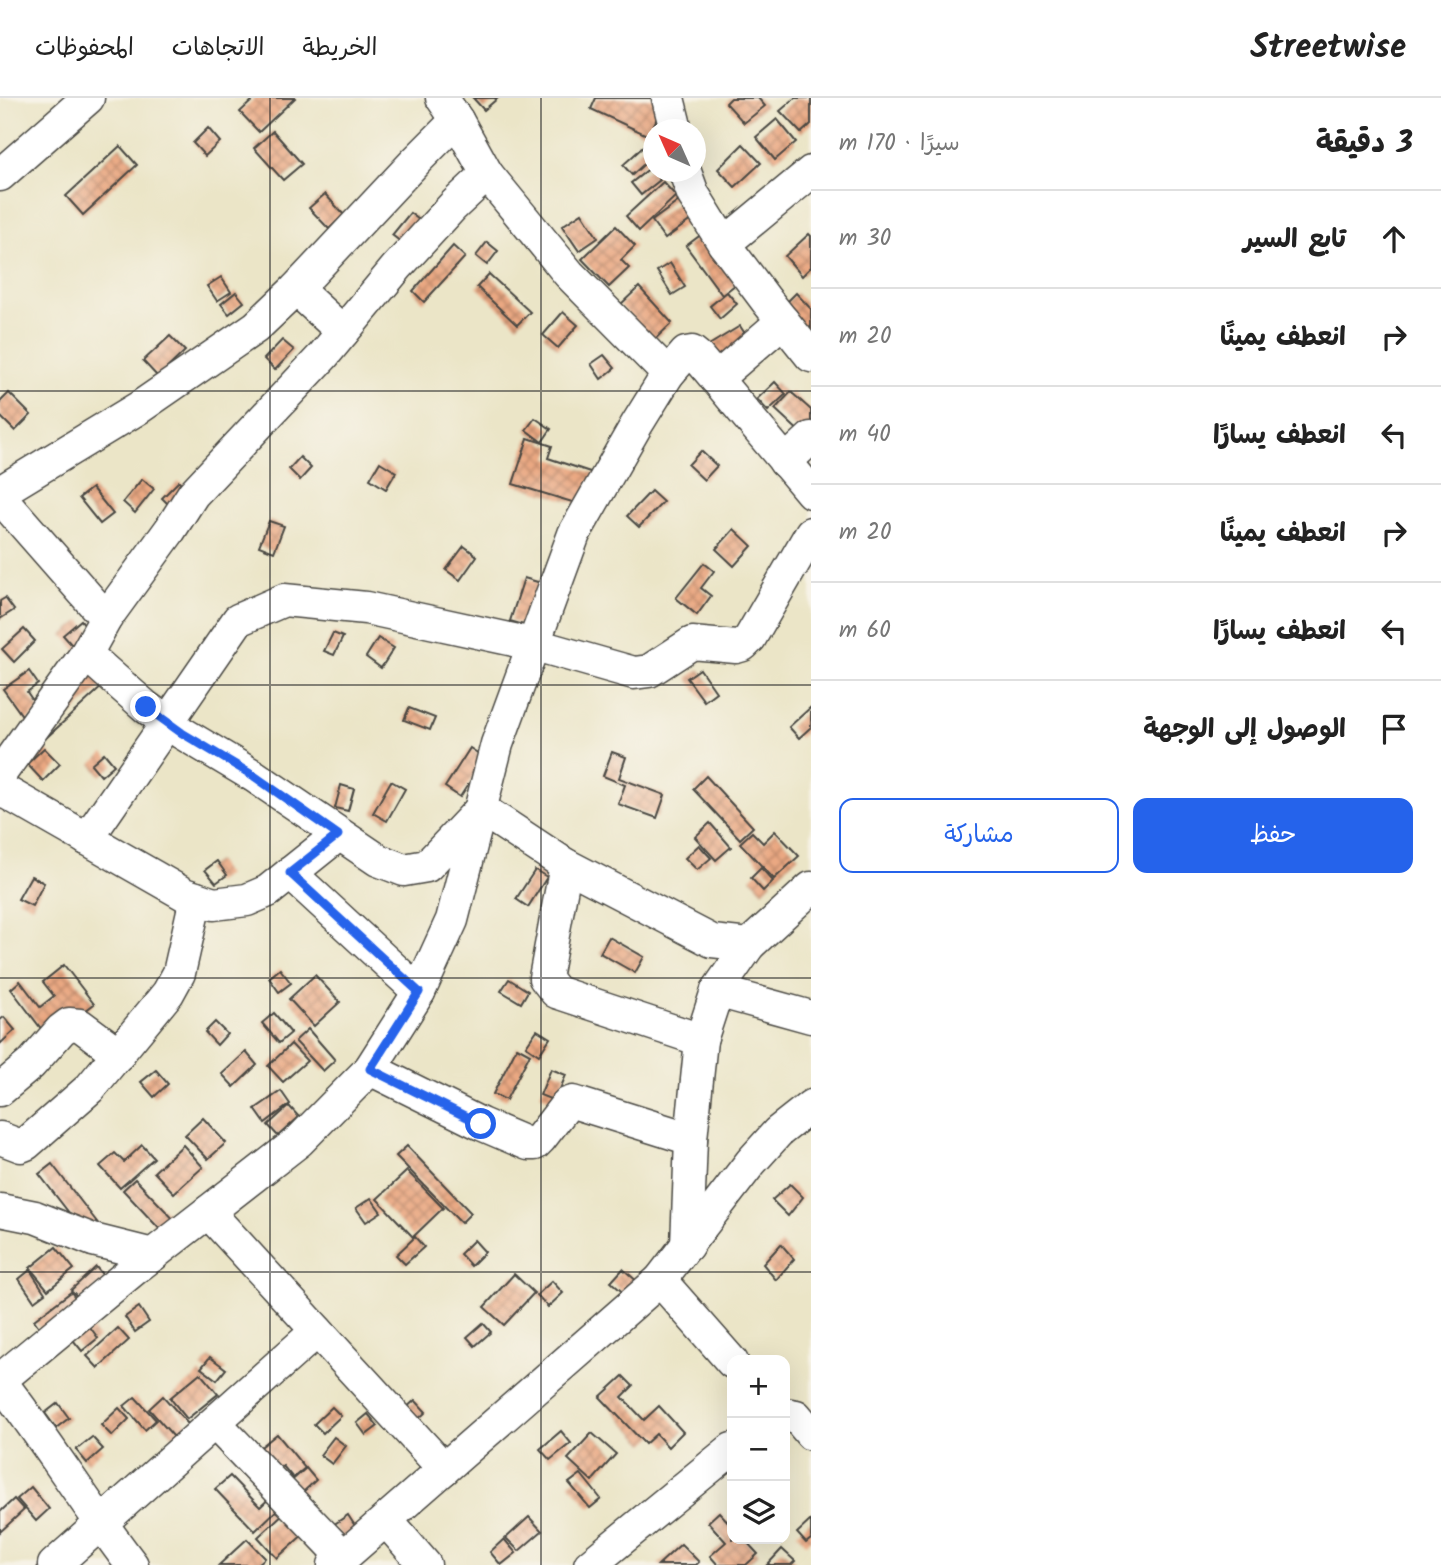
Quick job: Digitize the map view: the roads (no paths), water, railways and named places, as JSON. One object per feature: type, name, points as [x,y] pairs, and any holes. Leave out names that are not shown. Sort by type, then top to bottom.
[{"type":"street","points":[[0,175],[88,98]]},
{"type":"street","points":[[668,98],[673,119]]},
{"type":"street","points":[[106,618],[0,495],[161,392],[256,327],[296,289],[401,176],[449,109],[487,174],[569,275],[668,374]]},
{"type":"street","points":[[724,244],[811,172]]},
{"type":"street","points":[[0,774],[11,733],[86,654],[106,618],[193,494],[343,332],[444,216],[487,174]]},
{"type":"street","points":[[689,182],[693,194],[724,244],[811,356]]},
{"type":"street","points":[[296,289],[343,332]]},
{"type":"street","points":[[716,379],[783,321]]},
{"type":"street","points":[[132,1565],[0,1380],[153,1255],[299,1141],[370,1069],[419,992],[452,920],[497,744],[574,534],[637,424],[668,374],[686,353],[692,352],[811,492]]},
{"type":"street","points":[[785,462],[811,438]]},
{"type":"street","points":[[87,839],[238,620],[284,600],[366,608],[532,644],[634,673],[649,671],[692,643],[736,647],[743,645],[750,638],[811,533]]},
{"type":"street","points":[[86,654],[167,722],[254,776],[378,860],[404,870],[427,866],[481,809]]},
{"type":"street","points":[[0,789],[184,894],[214,904],[247,901],[268,891],[338,835]]},
{"type":"street","points":[[481,809],[566,865],[712,941],[749,945]]},
{"type":"street","points":[[566,865],[545,978],[549,985],[556,992],[701,1040]]},
{"type":"street","points":[[290,873],[419,992]]},
{"type":"street","points":[[0,1138],[21,1146],[26,1144],[90,1088],[119,1054],[168,993],[179,973],[195,898]]},
{"type":"street","points":[[687,1246],[691,1139],[701,1040],[717,991],[749,945],[807,898]]},
{"type":"street","points":[[717,991],[811,1017]]},
{"type":"street","points":[[0,1090],[31,1064],[69,1024],[79,1025],[119,1054]]},
{"type":"street","points":[[370,1069],[528,1144],[535,1144],[541,1139],[567,1104],[573,1102],[691,1139]]},
{"type":"street","points":[[215,1423],[339,1561],[660,1280],[751,1162],[778,1132],[811,1106]]},
{"type":"street","points":[[0,1210],[35,1217],[93,1240],[153,1255]]},
{"type":"street","points":[[208,1212],[444,1469]]},
{"type":"street","points":[[660,1280],[727,1356]]},
{"type":"street","points":[[54,1565],[317,1331]]},
{"type":"street","points":[[790,1415],[796,1416],[811,1434]]},
{"type":"street","points":[[608,1560],[727,1453]]},
{"type":"street","points":[[386,1520],[425,1565]]}]
